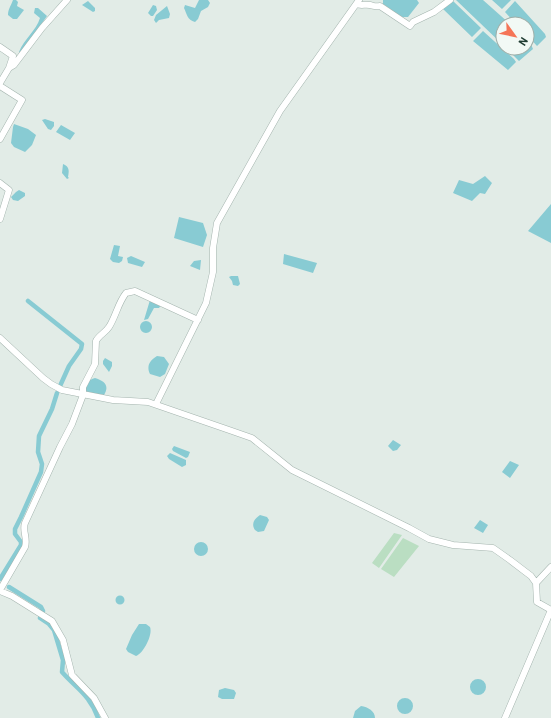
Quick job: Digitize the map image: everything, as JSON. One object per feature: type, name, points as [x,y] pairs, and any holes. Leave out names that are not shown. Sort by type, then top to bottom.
[{"type":"street","points":[[9,68],[14,65],[42,28],[67,0]]},
{"type":"street","points":[[156,404],[206,303],[213,272],[213,248],[217,223],[280,111],[358,2],[361,6],[369,4],[375,7],[380,6],[410,26],[413,22],[434,12],[450,0]]},
{"type":"street","points":[[0,47],[13,56],[9,68],[0,83]]},
{"type":"street","points":[[0,86],[22,100],[3,127],[0,139]]},
{"type":"street","points":[[0,183],[9,190],[0,219]]},
{"type":"street","points":[[105,718],[94,698],[72,676],[63,640],[56,626],[44,615],[0,590],[25,547],[26,540],[23,528],[56,454],[72,424],[83,395],[83,387],[95,364],[96,341],[108,329],[114,318],[118,304],[126,293],[134,291],[198,320]]},
{"type":"street","points":[[0,338],[51,384],[62,390],[113,400],[148,402],[156,404],[252,438],[292,470],[429,539],[453,545],[493,548],[524,570],[536,583],[537,602],[551,610],[505,718]]},
{"type":"street","points":[[536,583],[551,567]]},
{"type":"green space","points":[[394,533],[402,535],[379,568],[372,563]]},
{"type":"green space","points":[[403,538],[419,546],[394,577],[381,569]]},
{"type":"water","points":[[13,0],[16,0],[18,2],[17,6],[24,10],[17,19],[13,19],[8,15]]},
{"type":"water","points":[[199,0],[208,0],[210,3],[208,7],[201,11],[195,22],[189,18],[184,8],[185,5],[195,8]]},
{"type":"water","points":[[383,0],[417,0],[419,3],[408,17],[401,17],[383,4]]},
{"type":"water","points":[[456,0],[483,0],[501,16],[495,16],[495,37]]},
{"type":"water","points":[[492,0],[511,0],[502,9]]},
{"type":"water","points":[[88,1],[95,8],[95,11],[93,12],[82,5]]},
{"type":"water","points":[[453,1],[481,28],[472,37],[443,9]]},
{"type":"water","points":[[515,1],[529,16],[509,16],[505,12]]},
{"type":"water","points":[[153,5],[156,6],[157,10],[153,16],[151,16],[148,13]]},
{"type":"water","points":[[167,6],[170,14],[169,18],[159,20],[156,23],[154,20],[156,15]]},
{"type":"water","points":[[35,8],[38,8],[47,16],[21,53],[19,52],[21,47],[36,27],[40,18],[34,13]]},
{"type":"water","points":[[535,23],[546,37],[537,46],[535,44]]},
{"type":"water","points":[[483,31],[495,42],[495,56],[511,56],[516,62],[508,70],[473,41]]},
{"type":"water","points":[[514,56],[525,56],[519,61]]},
{"type":"water","points":[[45,119],[54,122],[54,126],[51,130],[48,129],[42,120]]},
{"type":"water","points":[[14,124],[28,129],[36,135],[32,145],[25,152],[14,147],[11,143]]},
{"type":"water","points":[[61,125],[75,133],[70,140],[56,132]]},
{"type":"water","points":[[63,164],[67,166],[68,169],[69,178],[67,179],[62,173]]},
{"type":"water","points":[[485,176],[492,183],[485,194],[480,193],[472,201],[453,193],[459,180],[473,184]]},
{"type":"water","points":[[19,190],[25,193],[25,196],[18,201],[13,200],[11,197]]},
{"type":"water","points":[[551,204],[551,243],[528,231]]},
{"type":"water","points":[[179,217],[203,223],[207,235],[203,247],[174,238]]},
{"type":"water","points":[[114,245],[120,246],[118,256],[123,257],[122,261],[119,263],[113,262],[110,259]]},
{"type":"water","points":[[284,254],[317,263],[313,273],[283,264]]},
{"type":"water","points":[[131,256],[145,262],[142,267],[128,263],[127,258]]},
{"type":"water","points":[[201,260],[200,270],[190,266],[194,261]]},
{"type":"water","points":[[238,276],[240,284],[238,286],[233,285],[229,277]]},
{"type":"water","points":[[150,300],[161,305],[159,308],[154,308],[148,319],[144,320]]},
{"type":"water","points":[[148,321],[151,322],[151,332],[144,333],[141,332],[140,325],[141,322]]},
{"type":"water","points":[[157,356],[164,357],[169,364],[165,374],[160,377],[150,374],[148,368],[152,359]]},
{"type":"water","points":[[105,358],[112,362],[109,372],[103,364]]},
{"type":"water","points":[[95,378],[105,384],[106,392],[104,395],[86,392],[87,383]]},
{"type":"water","points":[[393,440],[401,445],[397,450],[393,451],[388,446]]},
{"type":"water","points":[[174,446],[190,452],[188,457],[186,458],[173,451],[172,449]]},
{"type":"water","points":[[170,453],[186,460],[186,465],[182,467],[169,459],[167,456]]},
{"type":"water","points":[[510,461],[519,465],[510,478],[502,472]]},
{"type":"water","points":[[260,515],[267,517],[269,520],[264,531],[258,532],[255,530],[253,524],[256,518]]},
{"type":"water","points":[[480,520],[488,525],[483,533],[474,528]]},
{"type":"water","points":[[201,542],[206,544],[208,549],[206,554],[201,556],[196,554],[194,549],[196,544]]},
{"type":"water","points":[[120,595],[125,600],[120,605],[115,600]]},
{"type":"water","points":[[139,624],[146,624],[151,630],[145,647],[136,656],[128,652],[126,649]]},
{"type":"water","points":[[478,679],[484,681],[486,687],[484,693],[478,695],[472,693],[470,687],[472,681]]},
{"type":"water","points":[[225,688],[234,690],[236,693],[234,699],[222,699],[218,697],[219,690]]},
{"type":"water","points":[[405,698],[411,700],[413,706],[411,712],[405,714],[399,712],[397,706],[399,700]]},
{"type":"water","points":[[361,706],[371,710],[374,713],[375,718],[353,718],[355,711]]},
{"type":"waterway","points":[[28,301],[82,344],[81,349],[69,366],[60,386]]},
{"type":"waterway","points":[[0,579],[21,545],[21,542],[15,534],[15,529],[41,472],[42,464],[38,452],[39,436],[52,409],[57,393]]},
{"type":"waterway","points":[[9,587],[41,607],[43,611],[40,618],[49,624],[54,630],[63,660],[62,672],[87,698],[95,710],[98,718]]}]
